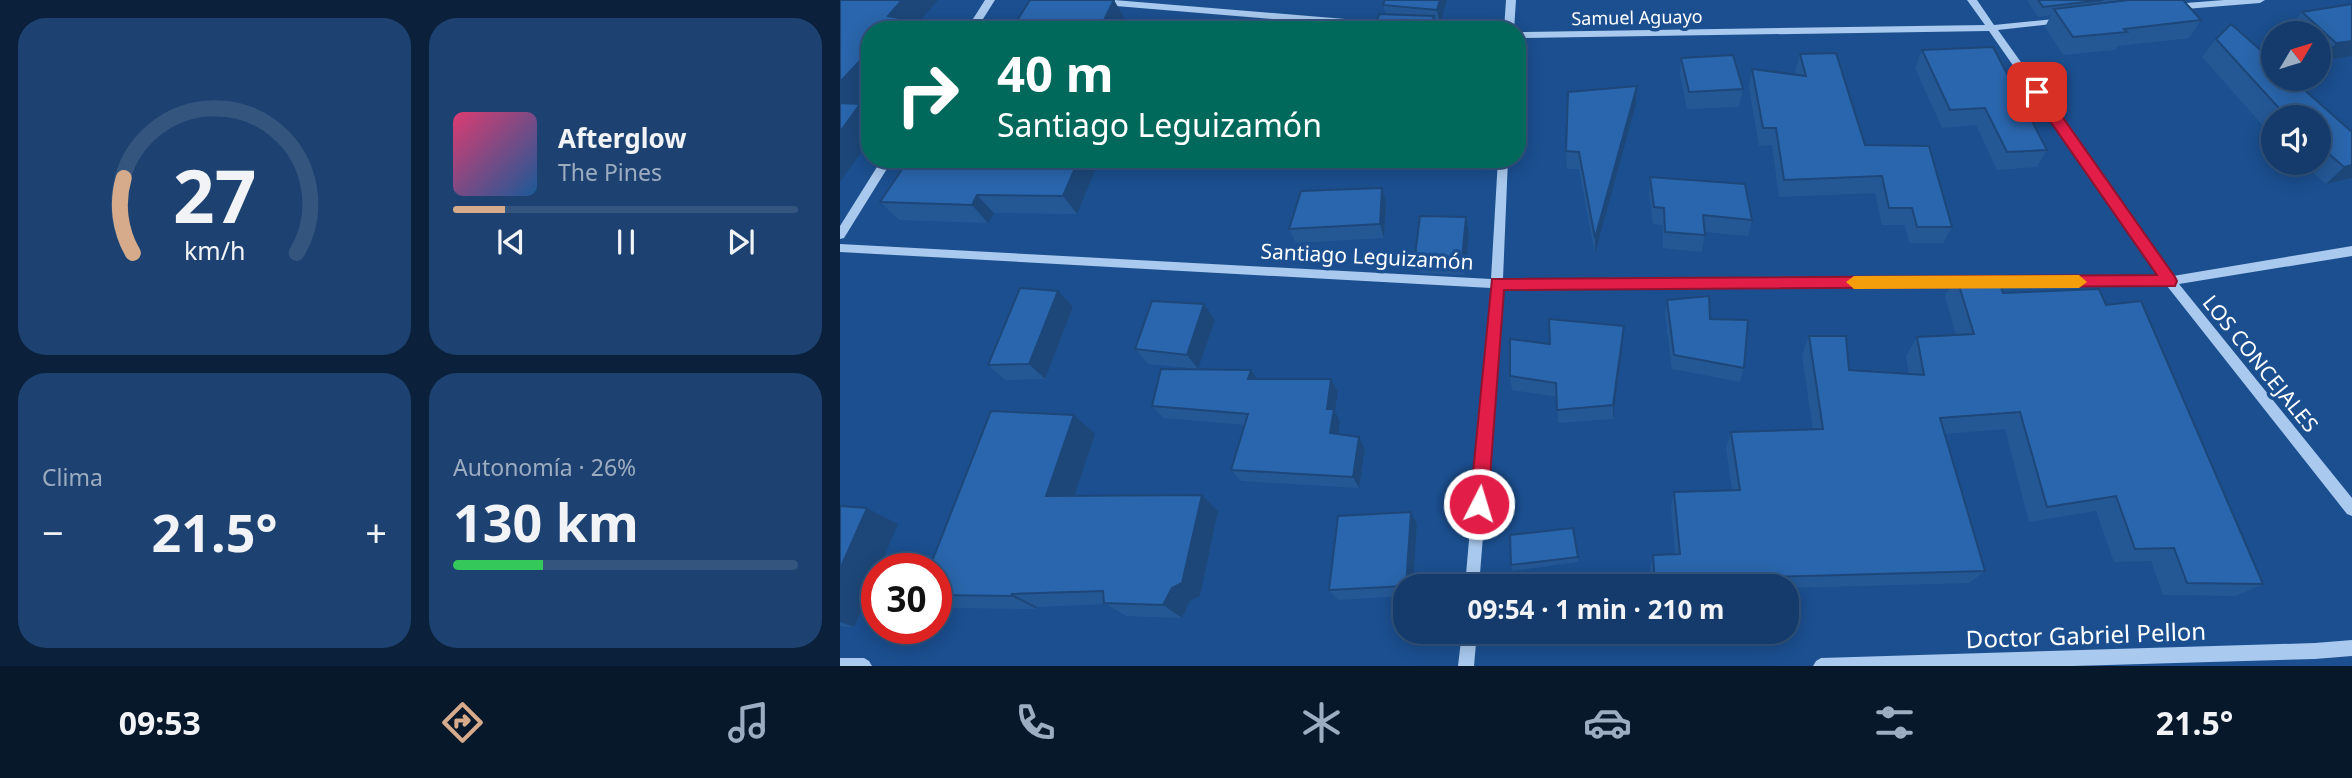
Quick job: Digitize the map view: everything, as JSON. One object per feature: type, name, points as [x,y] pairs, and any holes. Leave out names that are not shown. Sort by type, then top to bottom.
[{"type":"street","points":[[977,21],[990,0]]},
{"type":"street","points":[[1080,0],[1338,21]]},
{"type":"street","points":[[1510,21],[1511,0]]},
{"type":"street","name":"LOS CONCEJALES","points":[[1972,0],[2170,281],[2352,509]]},
{"type":"street","points":[[2164,7],[2260,0]]},
{"type":"street","name":"Samuel Aguayo","points":[[1526,35],[1993,28],[2072,18]]},
{"type":"street","points":[[840,235],[882,168]]},
{"type":"street","points":[[1473,574],[1497,284],[1503,168]]},
{"type":"street","name":"Santiago Leguizamón","points":[[840,248],[1497,284],[2170,281],[2352,251]]},
{"type":"street","points":[[1466,666],[1468,644]]},
{"type":"street","name":"Doctor Gabriel Pellon","points":[[1821,666],[2189,661],[2352,648]]},
{"type":"street","points":[[840,666],[864,666]]},
{"type":"building","points":[[840,0],[902,0],[888,16],[899,18],[896,21],[861,21],[861,60],[840,82]]},
{"type":"building","points":[[1030,0],[1114,0],[1104,21],[1017,21]]},
{"type":"building","points":[[1385,0],[1440,0],[1437,10],[1383,5]]},
{"type":"building","points":[[2038,0],[2103,0],[2043,7]]},
{"type":"building","points":[[2129,0],[2183,0],[2201,20],[2124,29],[2127,32],[2073,37],[2054,9]]},
{"type":"building","points":[[2352,4],[2352,41],[2336,43],[2331,38],[2331,21],[2312,21],[2302,12]]},
{"type":"building","points":[[1379,14],[1434,16],[1433,21],[1377,21]]},
{"type":"building","points":[[2231,24],[2261,50],[2261,88],[2216,39]]},
{"type":"building","points":[[1993,47],[2047,150],[2007,152],[1985,108],[1950,110],[1922,50]]},
{"type":"building","points":[[1836,53],[1865,145],[1929,146],[1952,227],[1917,227],[1912,208],[1889,208],[1882,176],[1784,180],[1776,128],[1763,128],[1752,69],[1806,76],[1800,54]]},
{"type":"building","points":[[1733,55],[1743,89],[1689,92],[1681,58]]},
{"type":"building","points":[[1637,86],[1595,238],[1579,152],[1566,151],[1568,92]]},
{"type":"building","points":[[2263,91],[2306,91],[2321,105],[2276,105]]},
{"type":"building","points":[[840,103],[860,104],[840,132]]},
{"type":"building","points":[[2331,113],[2352,132],[2352,165],[2344,167],[2331,156]]},
{"type":"building","points":[[903,168],[1075,168],[1063,196],[977,195],[972,205],[880,202]]},
{"type":"building","points":[[1650,177],[1745,184],[1752,220],[1703,215],[1705,235],[1665,232],[1664,208],[1654,207]]},
{"type":"building","points":[[1382,188],[1380,224],[1289,229],[1301,191]]},
{"type":"building","points":[[1420,216],[1466,217],[1462,259],[1415,256]]},
{"type":"building","points":[[1956,276],[1997,277],[2003,293],[2099,289],[2106,305],[2141,301],[2263,584],[2187,583],[2174,548],[2135,549],[2116,496],[2047,507],[2020,412],[1940,418],[1985,571],[1799,576],[1799,574],[1654,574],[1653,555],[1680,554],[1674,492],[1740,490],[1731,432],[1823,429],[1809,336],[1846,336],[1849,370],[1924,375],[1917,337],[1974,334]]},
{"type":"building","points":[[1020,288],[1058,291],[1029,364],[988,365]]},
{"type":"building","points":[[1709,296],[1710,319],[1748,320],[1744,368],[1674,355],[1667,300]]},
{"type":"building","points":[[1152,301],[1204,304],[1187,355],[1135,349]]},
{"type":"building","points":[[1549,319],[1624,326],[1613,405],[1557,410],[1556,383],[1510,376],[1510,339],[1550,344]]},
{"type":"building","points":[[1161,369],[1251,370],[1248,379],[1331,379],[1327,409],[1334,409],[1330,433],[1359,437],[1353,477],[1231,470],[1248,414],[1152,406]]},
{"type":"building","points":[[991,411],[1074,415],[1046,496],[1202,495],[1182,583],[1172,588],[1163,605],[1104,603],[1103,591],[1011,596],[952,595],[952,553],[935,553]]},
{"type":"building","points":[[840,506],[867,508],[840,569]]},
{"type":"building","points":[[1411,512],[1407,574],[1393,574],[1393,587],[1329,590],[1338,516]]},
{"type":"building","points":[[1573,528],[1578,557],[1511,565],[1510,535]]},
{"type":"slow traffic","points":[[1854,282],[2079,282]]},
{"type":"route","points":[[1479,504],[1497,284],[2170,281],[2037,92]]}]
